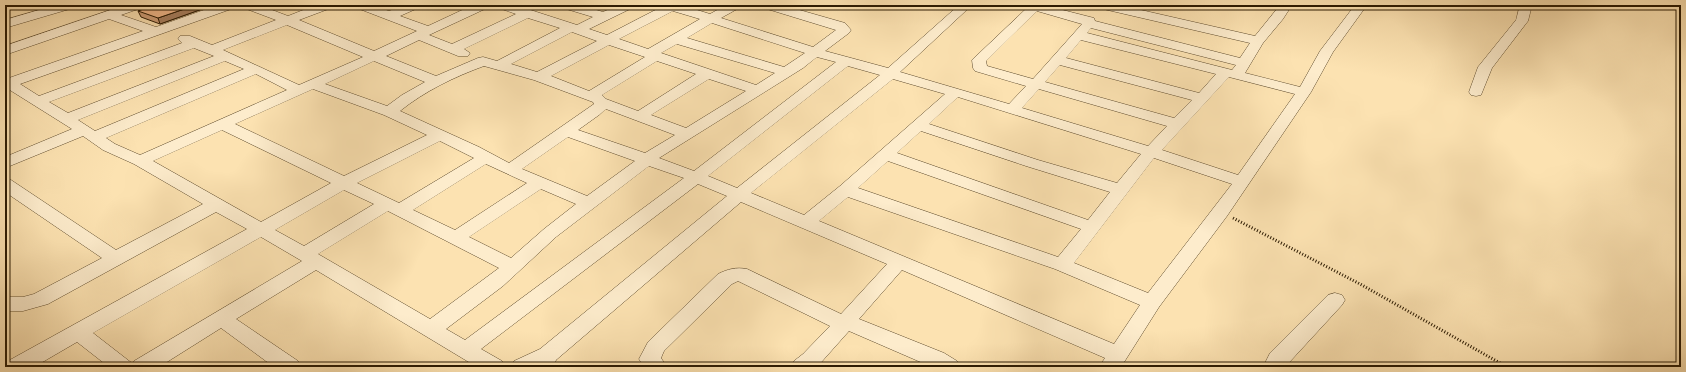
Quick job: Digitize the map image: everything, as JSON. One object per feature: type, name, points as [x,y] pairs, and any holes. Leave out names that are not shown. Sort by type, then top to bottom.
[{"type":"street","points":[[5,6],[9,5]]},
{"type":"street","points":[[8,21],[69,5]]},
{"type":"street","points":[[5,51],[137,5]]},
{"type":"street","points":[[6,82],[230,5]]},
{"type":"street","points":[[248,5],[288,20],[373,57],[437,82]]},
{"type":"street","points":[[212,50],[327,5]]},
{"type":"street","points":[[362,5],[389,16],[453,49],[483,61],[499,64],[539,77],[687,134]]},
{"type":"street","points":[[389,16],[414,5]]},
{"type":"street","points":[[140,161],[373,57],[483,5]]},
{"type":"street","points":[[503,5],[757,90]]},
{"type":"street","points":[[567,5],[605,17]]},
{"type":"street","points":[[499,64],[574,29],[605,17],[628,5]]},
{"type":"street","points":[[647,5],[670,7],[815,52],[955,92],[1151,152],[1241,182]]},
{"type":"street","points":[[595,99],[676,38],[735,5]]},
{"type":"street","points":[[431,329],[513,267],[550,233],[647,159],[785,72],[844,30],[844,28],[840,26],[789,7],[768,5]]},
{"type":"street","points":[[522,367],[545,361],[738,195],[890,73],[966,5]]},
{"type":"street","points":[[1011,110],[1037,83],[1103,5],[1258,41]]},
{"type":"street","points":[[1062,265],[1151,152],[1202,98],[1236,70],[1286,5]]},
{"type":"street","points":[[567,131],[696,177],[806,222],[899,262],[1114,361],[1152,302],[1221,212],[1304,92],[1327,51],[1361,5]]},
{"type":"street","points":[[1476,92],[1485,67],[1522,21],[1526,5]]},
{"type":"street","points":[[1177,124],[980,68],[979,60],[1036,6],[1304,92]]},
{"type":"street","points":[[539,77],[670,7]]},
{"type":"street","points":[[453,49],[528,13]]},
{"type":"street","points":[[109,15],[159,30],[305,87],[390,112],[473,150],[485,158],[588,203]]},
{"type":"street","points":[[1078,35],[1236,70]]},
{"type":"street","points":[[676,38],[785,72]]},
{"type":"street","points":[[38,102],[194,43]]},
{"type":"street","points":[[67,119],[226,56]]},
{"type":"street","points":[[1056,60],[1202,98]]},
{"type":"street","points":[[390,112],[407,98],[470,65],[483,61]]},
{"type":"street","points":[[466,350],[696,177],[846,61]]},
{"type":"street","points":[[5,163],[89,133],[256,69]]},
{"type":"street","points":[[640,116],[708,73]]},
{"type":"street","points":[[6,82],[115,150],[140,161],[215,205],[262,230],[494,367]]},
{"type":"street","points":[[806,222],[846,190],[955,92]]},
{"type":"street","points":[[510,169],[594,112],[601,106],[595,99]]},
{"type":"street","points":[[222,124],[513,267]]},
{"type":"street","points":[[918,125],[1032,163],[1121,190]]},
{"type":"street","points":[[16,367],[344,183],[440,135]]},
{"type":"street","points":[[885,154],[1092,227]]},
{"type":"street","points":[[142,367],[222,319],[310,258],[393,207],[485,158]]},
{"type":"street","points":[[456,238],[540,182]]},
{"type":"street","points":[[5,184],[116,258]]},
{"type":"street","points":[[846,190],[1062,265],[1152,302]]},
{"type":"street","points":[[5,304],[23,304],[41,299],[215,205]]},
{"type":"street","points":[[802,367],[811,360],[899,262]]},
{"type":"street","points":[[656,367],[650,359],[655,346],[725,279],[732,275],[740,274],[845,323],[936,359],[949,367]]},
{"type":"street","points":[[1274,367],[1278,359],[1335,300]]},
{"type":"street","points":[[222,319],[290,367]]},
{"type":"street","points":[[77,332],[124,367]]},
{"type":"path","points":[[1221,212],[1360,284],[1506,367]]},
{"type":"building","points":[[155,5],[196,5],[158,18],[138,11]]}]
